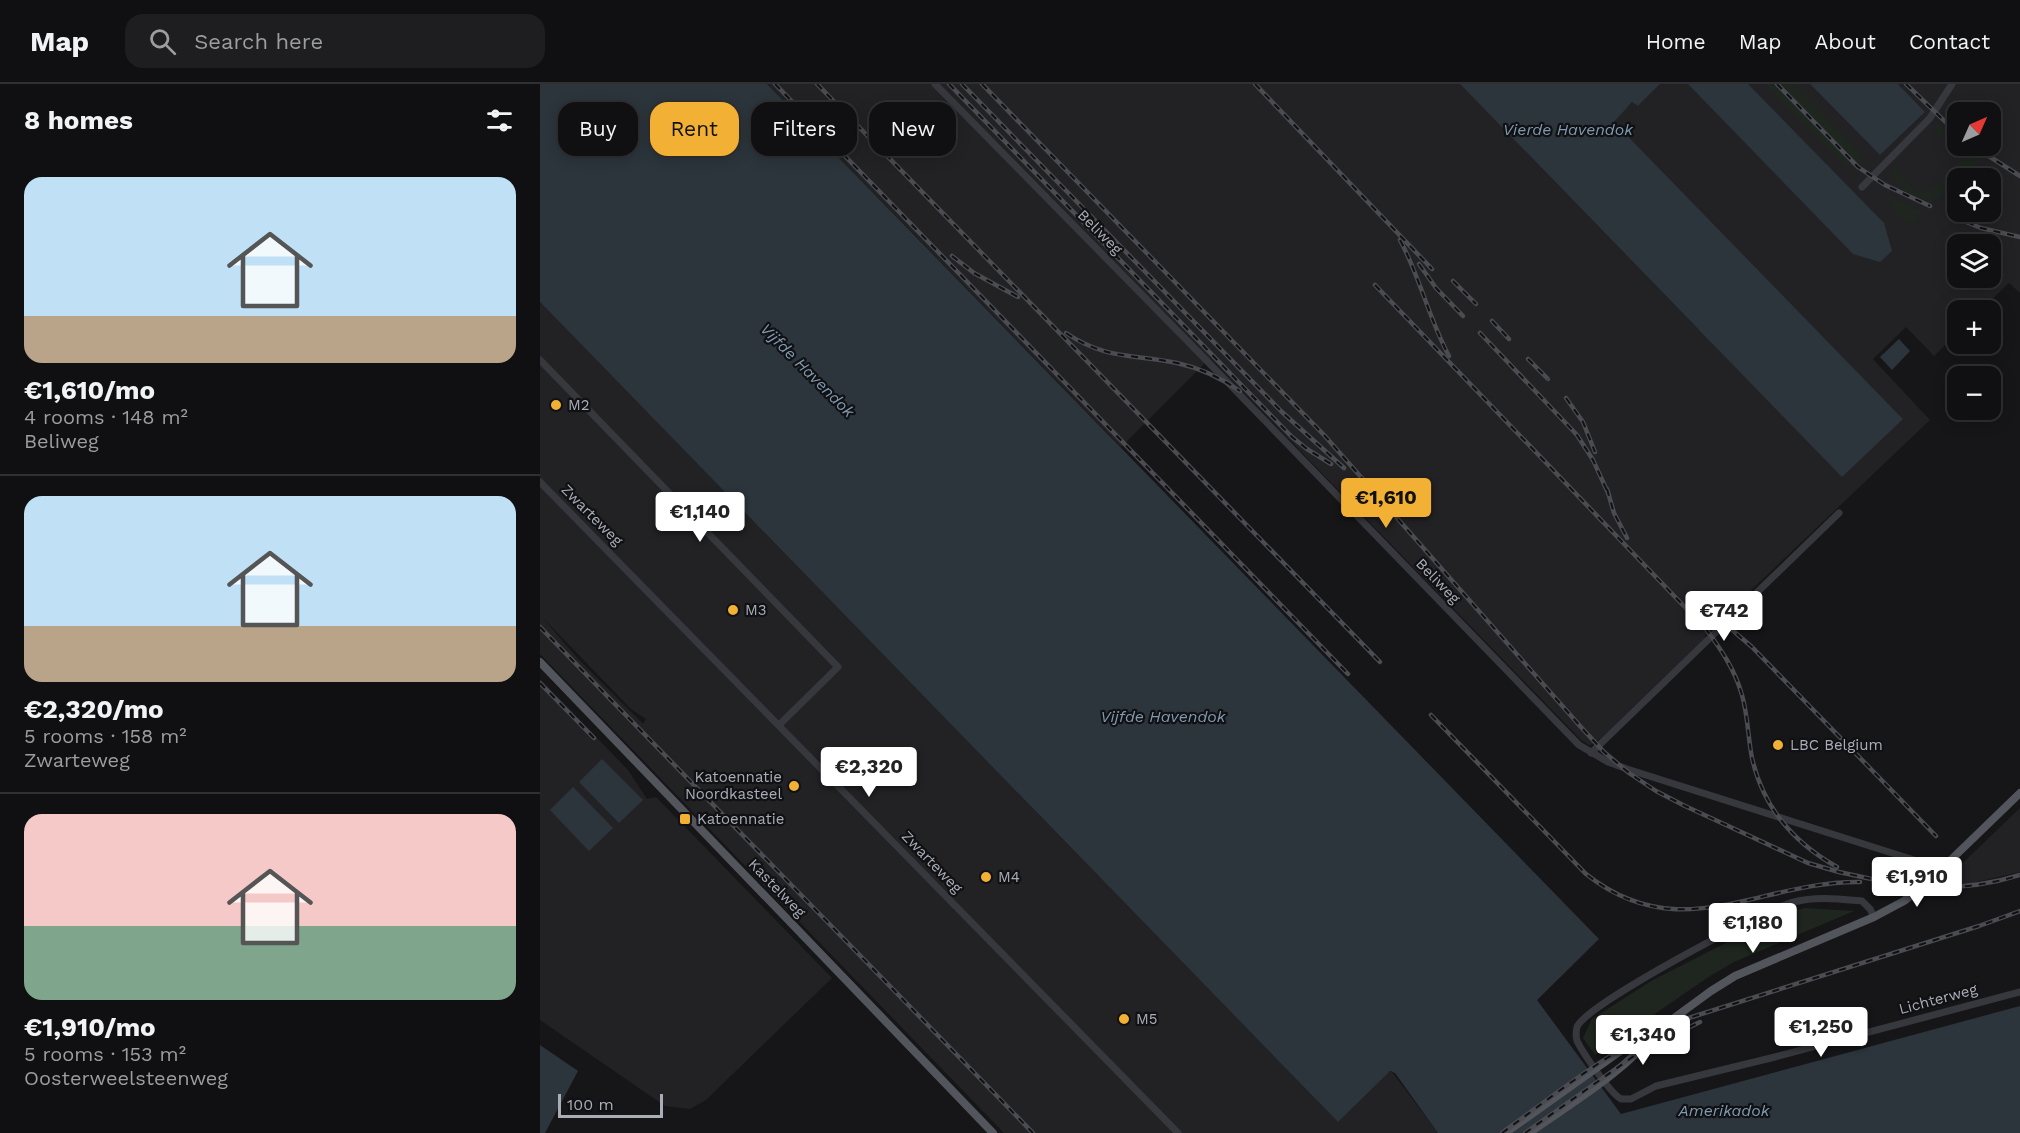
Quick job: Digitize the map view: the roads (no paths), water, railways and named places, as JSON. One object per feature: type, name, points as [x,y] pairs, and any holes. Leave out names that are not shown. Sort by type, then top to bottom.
[{"type":"main road","name":"Kastelweg","points":[[540,662],[993,1133]]},
{"type":"main road","points":[[1505,1133],[1633,1042],[1655,1032],[1735,976],[1874,917],[1899,904],[1940,870],[2020,793]]},
{"type":"main road","points":[[1529,1133],[1642,1049],[1655,1032]]},
{"type":"street","name":"Beliweg","points":[[935,84],[1197,350],[1579,745],[1627,769],[1940,870]]},
{"type":"street","points":[[1862,187],[1930,118],[1952,84]]},
{"type":"street","points":[[540,360],[838,667],[780,725]]},
{"type":"street","name":"Zwarteweg","points":[[540,482],[1178,1133]]},
{"type":"street","points":[[1591,753],[1839,513]]},
{"type":"street","points":[[1909,859],[1915,873],[1917,891]]},
{"type":"street","name":"Lichterweg","points":[[1874,917],[1862,901],[1809,899],[1778,907],[1650,974],[1588,1014],[1577,1026],[1577,1040],[1611,1091],[1621,1099],[1631,1099],[1656,1086],[2020,992]]},
{"type":"water","name":"Vijfde Havendok","points":[[540,84],[767,84],[785,102],[751,102],[751,156],[837,156],[1599,939],[1537,1000],[1621,1114],[2020,1006],[2020,1133],[1438,1133],[1395,1073],[1390,1071],[1338,1122],[540,302]]},
{"type":"water","name":"Vierde Havendok","points":[[1460,84],[1660,84],[1638,106],[1632,102],[1614,122],[1903,419],[1842,477]]},
{"type":"water","points":[[1688,84],[1748,84],[1884,223],[1892,251],[1880,262],[1853,254]]},
{"type":"water","points":[[1810,84],[1898,84],[1925,112],[1880,155]]},
{"type":"water","points":[[1899,339],[1910,351],[1892,370],[1880,357]]},
{"type":"water","points":[[602,759],[643,800],[619,823],[579,782]]},
{"type":"water","points":[[573,787],[613,828],[589,851],[550,810]]},
{"type":"water","points":[[540,1045],[578,1071],[545,1133],[540,1133]]},
{"type":"railway","points":[[775,84],[1348,674]]},
{"type":"railway","points":[[817,84],[1380,662]]},
{"type":"railway","points":[[949,84],[1292,437],[1331,464]]},
{"type":"railway","points":[[962,84],[1282,412],[1344,468]]},
{"type":"railway","points":[[982,84],[1324,435],[1604,752],[1629,773],[1656,791],[1808,863],[1904,886]]},
{"type":"railway","points":[[1255,84],[1432,269]]},
{"type":"railway","points":[[1777,84],[1858,167],[1885,185],[1930,206]]},
{"type":"railway","points":[[1906,84],[1947,123]]},
{"type":"railway","points":[[1989,156],[2020,176]]},
{"type":"railway","points":[[1966,222],[1981,228],[2020,237]]},
{"type":"railway","points":[[1400,240],[1449,356]]},
{"type":"railway","points":[[952,256],[974,273],[1018,297]]},
{"type":"railway","points":[[1419,264],[1436,288],[1463,316]]},
{"type":"railway","points":[[1453,281],[1476,304]]},
{"type":"railway","points":[[1375,285],[1705,628],[1736,677],[1746,711],[1752,758],[1757,776],[1772,808],[1782,822],[1807,847],[1837,867]]},
{"type":"railway","points":[[1492,321],[1509,339]]},
{"type":"railway","points":[[1066,333],[1080,342],[1107,352],[1162,360],[1194,368],[1240,391]]},
{"type":"railway","points":[[1480,333],[1577,435],[1593,460],[1609,495]]},
{"type":"railway","points":[[1528,359],[1548,379]]},
{"type":"railway","points":[[1566,398],[1583,422],[1595,452]]},
{"type":"railway","points":[[1607,489],[1614,513],[1627,538]]},
{"type":"railway","points":[[1690,603],[1731,629],[1752,647],[1936,836]]},
{"type":"railway","points":[[540,627],[1033,1133]]},
{"type":"railway","points":[[540,683],[594,738]]},
{"type":"railway","points":[[1431,715],[1586,874],[1621,896],[1655,907],[1688,909],[1720,906],[1823,884],[1860,882]]},
{"type":"railway","points":[[1895,885],[1958,887],[1989,883],[2020,875]]},
{"type":"railway","points":[[1502,1133],[1592,1068],[1665,1027],[2020,911]]},
{"type":"railway","points":[[1525,1133],[1641,1051],[1700,1022]]},
{"type":"place","name":"M2","points":[[556,405]]},
{"type":"place","name":"M3","points":[[733,610]]},
{"type":"place","name":"LBC Belgium","points":[[1778,745]]},
{"type":"place","name":"Katoennatie Noordkasteel","points":[[794,786]]},
{"type":"place","name":"Katoennatie","points":[[685,819]]},
{"type":"place","name":"M4","points":[[986,877]]},
{"type":"place","name":"M5","points":[[1124,1019]]},
{"type":"water label","name":"Amerikadok","points":[[1724,1110]]}]
